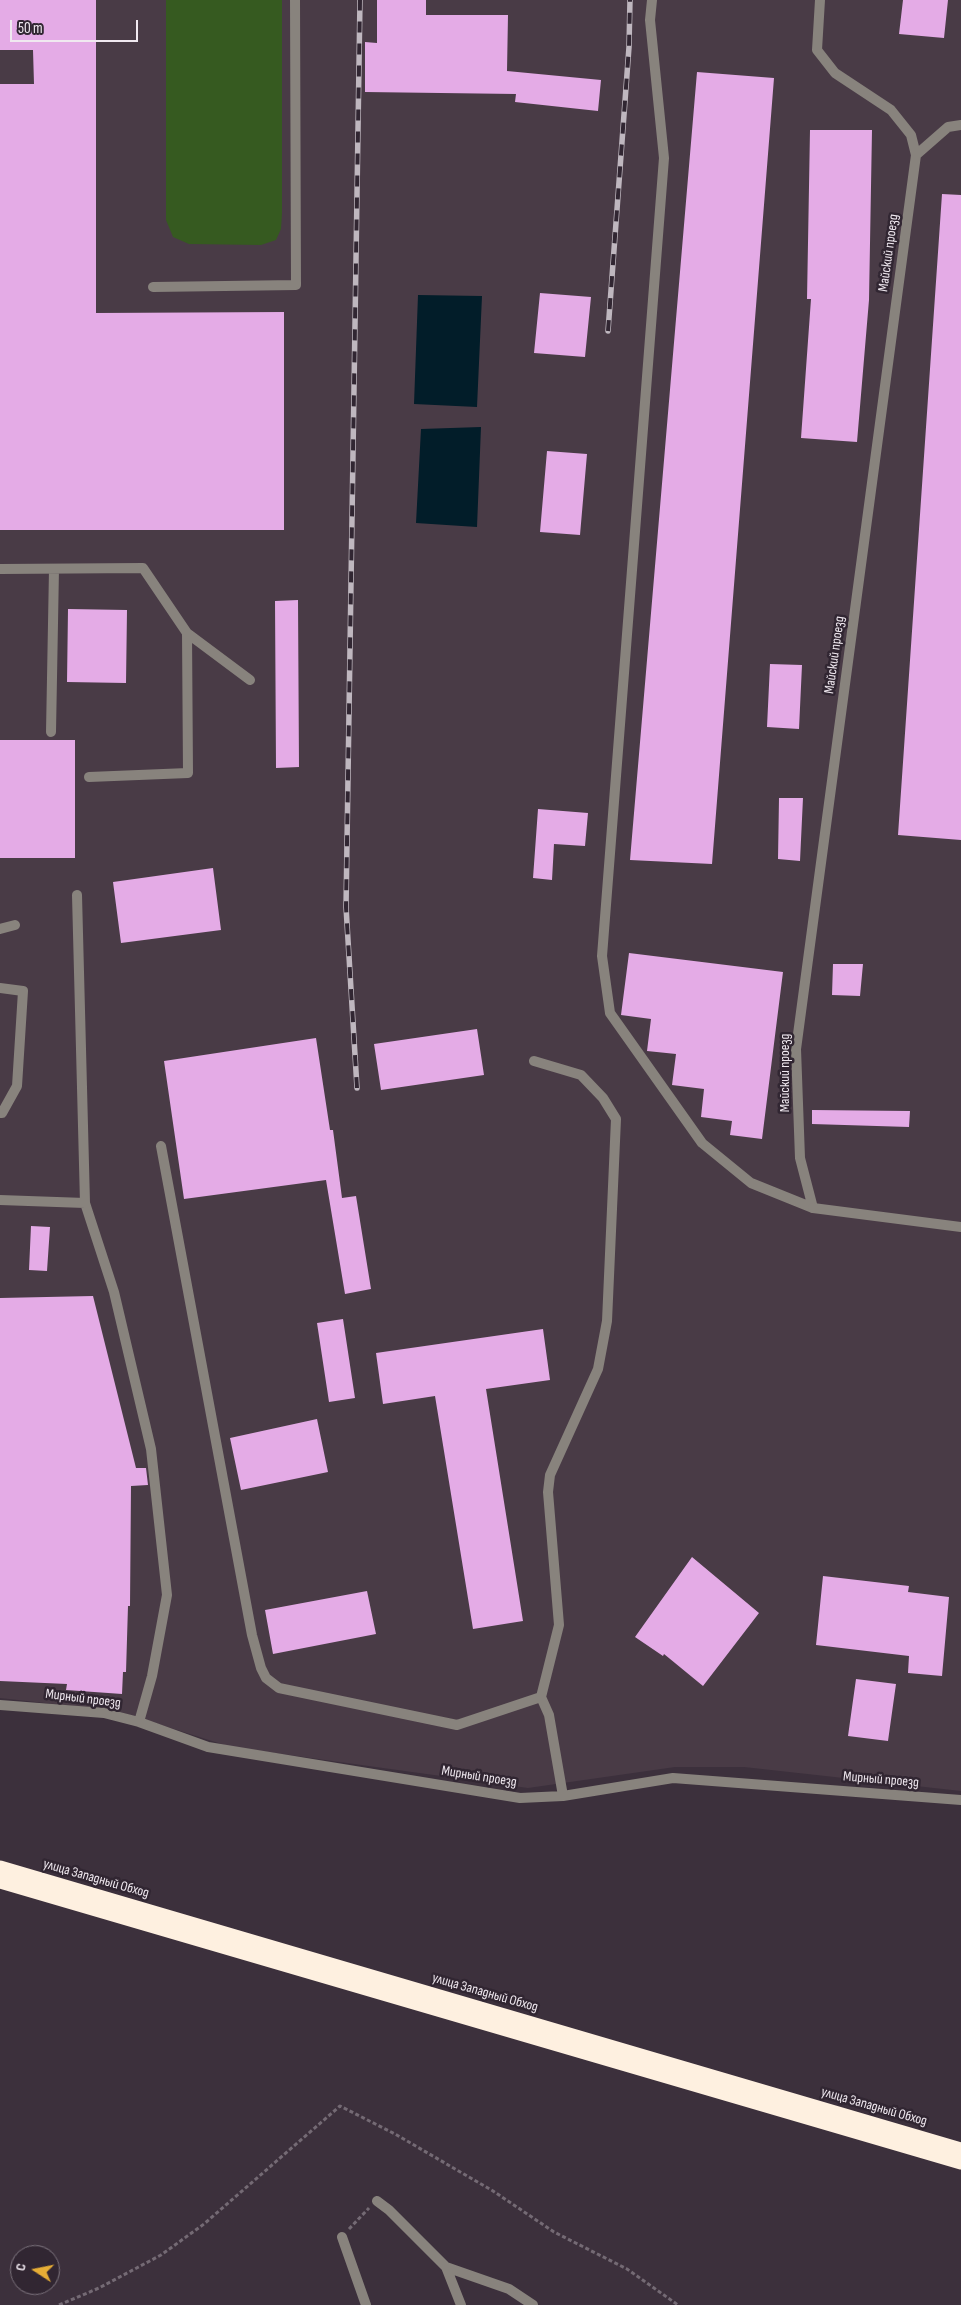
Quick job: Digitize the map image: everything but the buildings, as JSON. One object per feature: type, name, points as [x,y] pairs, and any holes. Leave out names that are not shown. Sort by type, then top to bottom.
[{"type":"highway","name":"улица Западный Обход","points":[[0,1868],[961,2150]]},
{"type":"highway","name":"улица Западный Обход","points":[[0,1881],[961,2162]]},
{"type":"street","points":[[153,287],[296,285],[295,0]]},
{"type":"street","points":[[652,0],[650,20],[664,158],[602,956],[610,1013],[702,1143],[751,1183],[813,1208],[961,1227]]},
{"type":"street","name":"Майский проезд","points":[[813,1208],[800,1158],[796,1049],[916,156],[911,135],[892,110],[834,73],[816,50],[820,0]]},
{"type":"street","points":[[916,156],[948,127],[961,125]]},
{"type":"street","points":[[0,569],[144,568],[187,633],[250,680]]},
{"type":"street","points":[[51,732],[54,569]]},
{"type":"street","points":[[89,777],[188,772],[187,633]]},
{"type":"street","points":[[77,895],[85,1203],[114,1292],[151,1449],[167,1596],[152,1676],[139,1722]]},
{"type":"street","points":[[0,929],[16,925]]},
{"type":"street","points":[[0,988],[23,991],[17,1086],[2,1113],[0,1113]]},
{"type":"street","points":[[534,1061],[581,1075],[603,1098],[616,1119],[607,1321],[598,1369],[550,1475],[548,1492],[559,1624],[541,1697],[549,1715],[563,1796]]},
{"type":"street","points":[[161,1146],[252,1635],[261,1668],[266,1678],[279,1688],[457,1725],[541,1697]]},
{"type":"street","points":[[0,1200],[85,1203]]},
{"type":"street","name":"Мирный проезд","points":[[0,1705],[104,1713],[139,1722],[208,1747],[520,1798],[563,1796],[674,1778],[961,1800]]},
{"type":"street","points":[[377,2201],[389,2210],[446,2266],[509,2290],[533,2305]]},
{"type":"street","points":[[342,2237],[366,2305]]},
{"type":"street","points":[[446,2266],[460,2305]]},
{"type":"path","points":[[60,2305],[99,2288],[161,2255],[204,2224],[340,2106],[395,2134],[485,2186],[554,2232],[627,2269],[678,2305]]},
{"type":"path","points":[[342,2237],[377,2201]]},
{"type":"shaded area","points":[[0,0],[961,0],[961,1791],[744,1767],[675,1767],[528,1788],[231,1747],[117,1711],[0,1698]]},
{"type":"green space","points":[[166,0],[282,0],[282,213],[281,229],[276,240],[261,245],[189,244],[173,237],[166,220]]},
{"type":"water","points":[[418,295],[482,296],[477,407],[414,404]]},
{"type":"water","points":[[481,427],[477,527],[416,523],[421,429]]},
{"type":"railway","points":[[357,1088],[346,907],[360,0]]},
{"type":"railway","points":[[608,331],[629,47],[630,0]]}]
